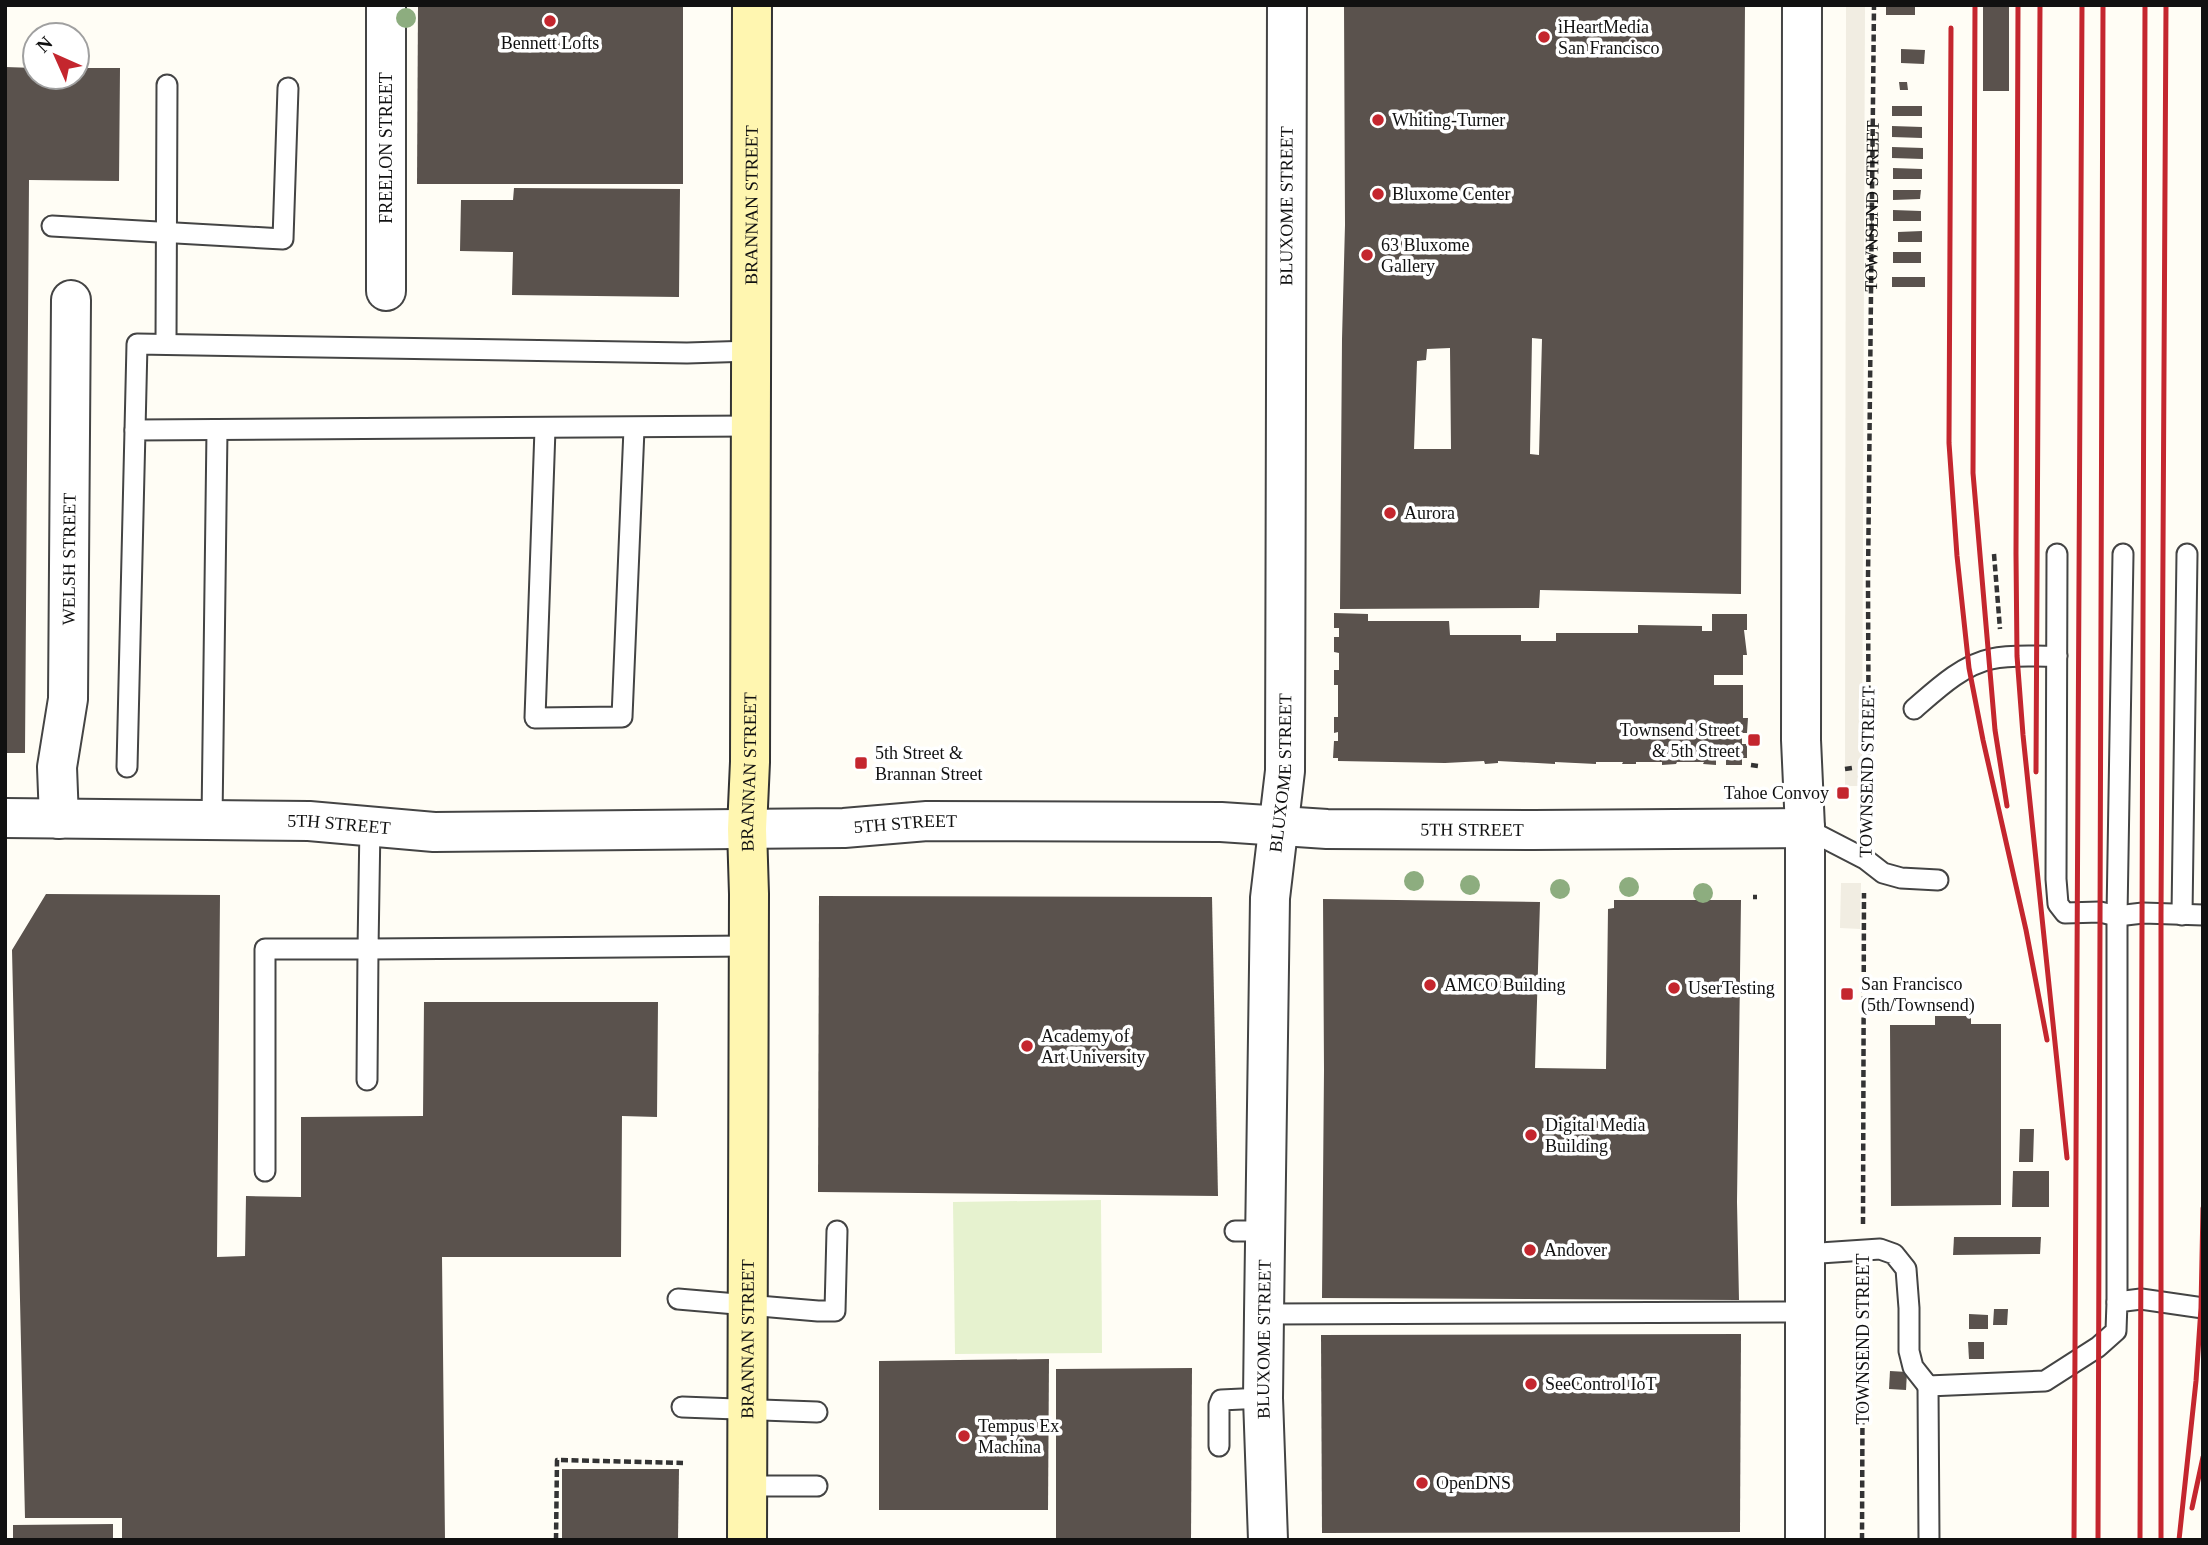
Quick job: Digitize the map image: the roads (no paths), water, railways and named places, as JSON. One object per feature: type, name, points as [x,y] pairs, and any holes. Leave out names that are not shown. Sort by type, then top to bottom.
[{"type":"main road","name":"BRANNAN STREET","points":[[747,1540],[747,829],[750,762],[752,5]]},
{"type":"street","name":"FREELON STREET","points":[[386,5],[386,291]]},
{"type":"street","name":"BLUXOME STREET","points":[[1268,1540],[1264,1314],[1250,1231],[1270,898],[1285,771],[1287,5]]},
{"type":"street","points":[[1802,5],[1801,713],[1805,828],[1805,1540]]},
{"type":"street","name":"WELSH STREET","points":[[59,819],[57,767],[68,699],[71,300]]},
{"type":"street","name":"5TH STREET","points":[[5,818],[309,821],[434,832],[844,828],[927,821],[1221,822],[1327,829],[1805,828]]},
{"type":"lane","points":[[166,343],[167,85]]},
{"type":"lane","points":[[52,226],[283,239],[288,88]]},
{"type":"lane","points":[[127,766],[137,344],[660,353],[751,351]]},
{"type":"lane","points":[[135,430],[634,429],[751,426]]},
{"type":"lane","points":[[545,429],[535,718],[622,717],[634,429]]},
{"type":"lane","points":[[212,820],[217,430]]},
{"type":"lane","points":[[2057,554],[2058,904],[2065,913],[2100,912],[2117,916],[2203,915]]},
{"type":"lane","points":[[1928,1386],[2045,1381],[2091,1352],[2116,1331],[2117,916],[2123,554]]},
{"type":"lane","points":[[2182,915],[2187,554]]},
{"type":"lane","points":[[1914,709],[1940,686],[1990,659],[2057,656]]},
{"type":"lane","points":[[367,1080],[370,825]]},
{"type":"lane","points":[[1805,828],[1865,859],[1883,873],[1901,878],[1938,880]]},
{"type":"lane","points":[[265,1171],[265,949],[749,946]]},
{"type":"lane","points":[[678,1299],[835,1311],[837,1231]]},
{"type":"lane","points":[[1805,1254],[1880,1249],[1894,1254],[1906,1269],[1909,1351],[1913,1367],[1928,1386],[1929,1540]]},
{"type":"lane","points":[[2116,1302],[2141,1299],[2203,1308]]},
{"type":"lane","points":[[1264,1314],[1805,1312]]},
{"type":"lane","points":[[1219,1446],[1221,1400],[1264,1398]]},
{"type":"lane","points":[[682,1407],[817,1412]]},
{"type":"lane","points":[[747,1486],[817,1486]]},
{"type":"railway","points":[[1975,5],[1973,473],[1995,730],[2007,806]]},
{"type":"railway","points":[[2018,5],[2017,656],[2067,1158]]},
{"type":"railway","points":[[2036,772],[2040,5]]},
{"type":"railway","points":[[2074,1540],[2082,5]]},
{"type":"railway","points":[[2098,1540],[2103,5]]},
{"type":"railway","points":[[2140,1540],[2145,5]]},
{"type":"railway","points":[[2161,1540],[2166,5]]},
{"type":"railway","points":[[1951,28],[1949,443],[1957,556],[1969,668],[2047,1040]]},
{"type":"railway","points":[[2179,1540],[2196,1381],[2203,1208]]},
{"type":"railway","points":[[2192,1508],[2203,1457]]},
{"type":"place","name":"Bennett Lofts","points":[[550,21]]},
{"type":"place","name":"iHeartMedia San Francisco","points":[[1544,37]]},
{"type":"place","name":"Whiting-Turner","points":[[1378,120]]},
{"type":"place","name":"Bluxome Center","points":[[1378,194]]},
{"type":"place","name":"63 Bluxome Gallery","points":[[1367,255]]},
{"type":"place","name":"Aurora","points":[[1390,513]]},
{"type":"place","name":"Townsend Street & 5th Street","points":[[1754,740]]},
{"type":"place","name":"5th Street & Brannan Street","points":[[861,763]]},
{"type":"place","name":"Tahoe Convoy","points":[[1843,793]]},
{"type":"place","name":"AMCO Building","points":[[1430,985]]},
{"type":"place","name":"UserTesting","points":[[1674,988]]},
{"type":"place","name":"San Francisco (5th/Townsend)","points":[[1847,994]]},
{"type":"place","name":"Academy of Art University","points":[[1027,1046]]},
{"type":"place","name":"Digital Media Building","points":[[1531,1135]]},
{"type":"place","name":"Andover","points":[[1530,1250]]},
{"type":"place","name":"SeeControl IoT","points":[[1531,1384]]},
{"type":"place","name":"Tempus Ex Machina","points":[[964,1436]]},
{"type":"place","name":"OpenDNS","points":[[1422,1483]]}]
